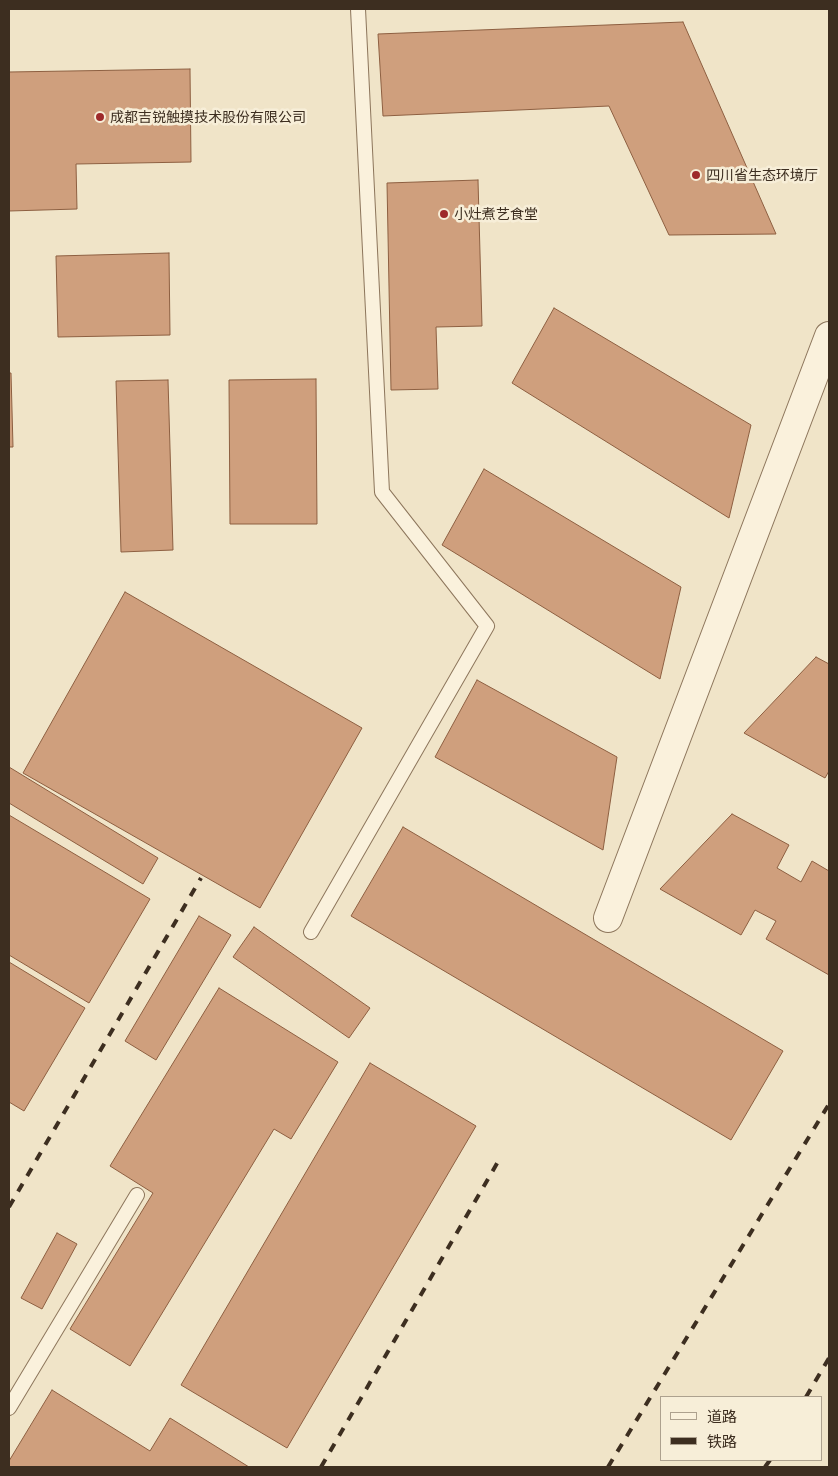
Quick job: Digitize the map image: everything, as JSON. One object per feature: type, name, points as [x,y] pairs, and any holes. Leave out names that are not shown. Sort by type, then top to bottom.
[{"type":"street","points":[[608,918],[829,336]]},
{"type":"lane","points":[[311,932],[487,626],[382,492],[358,9]]},
{"type":"lane","points":[[9,1408],[137,1195]]},
{"type":"building","name":"四川省生态环境厅","points":[[683,22],[776,234],[669,235],[609,106],[383,116],[378,34]]},
{"type":"building","name":"成都吉锐触摸技术股份有限公司","points":[[190,69],[191,162],[76,164],[77,209],[9,211],[9,72]]},
{"type":"building","points":[[478,180],[482,326],[436,327],[438,389],[391,390],[387,183]]},
{"type":"building","points":[[169,253],[170,335],[58,337],[56,256]]},
{"type":"building","points":[[554,308],[751,425],[729,518],[512,383]]},
{"type":"building","points":[[9,373],[11,373],[13,447],[9,447]]},
{"type":"building","points":[[316,379],[317,524],[230,524],[229,380]]},
{"type":"building","points":[[168,380],[173,550],[121,552],[116,381]]},
{"type":"building","points":[[484,469],[681,587],[660,679],[442,545]]},
{"type":"building","points":[[125,592],[362,728],[260,908],[23,773]]},
{"type":"building","points":[[816,657],[829,664],[829,771],[825,778],[744,733]]},
{"type":"building","points":[[477,680],[617,757],[603,850],[435,757]]},
{"type":"building","points":[[9,767],[158,858],[143,884],[9,803]]},
{"type":"building","points":[[732,814],[789,845],[777,868],[801,882],[812,861],[829,871],[829,975],[766,939],[776,921],[755,910],[741,935],[660,889]]},
{"type":"building","points":[[9,815],[150,899],[89,1003],[9,955]]},
{"type":"building","points":[[403,827],[783,1051],[731,1140],[351,916]]},
{"type":"building","points":[[199,916],[231,935],[156,1060],[125,1041]]},
{"type":"building","points":[[254,927],[370,1008],[349,1038],[233,957]]},
{"type":"building","points":[[9,962],[85,1008],[24,1111],[9,1102]]},
{"type":"building","points":[[219,988],[338,1062],[291,1139],[274,1129],[130,1366],[70,1329],[153,1193],[110,1166]]},
{"type":"building","points":[[370,1063],[476,1126],[287,1448],[181,1385]]},
{"type":"building","points":[[57,1233],[77,1244],[42,1309],[21,1298]]},
{"type":"building","points":[[52,1390],[150,1451],[170,1418],[249,1467],[9,1467],[9,1461]]},
{"type":"railway","points":[[9,1207],[201,878]]},
{"type":"railway","points":[[608,1467],[829,1104]]},
{"type":"railway","points":[[321,1467],[499,1160]]},
{"type":"railway","points":[[807,1396],[829,1358]]},
{"type":"railway","points":[[765,1467],[769,1461]]},
{"type":"place","name":"成都吉锐触摸技术股份有限公司","points":[[100,117]]},
{"type":"place","name":"四川省生态环境厅","points":[[696,175]]},
{"type":"place","name":"小灶煮艺食堂","points":[[444,214]]}]
